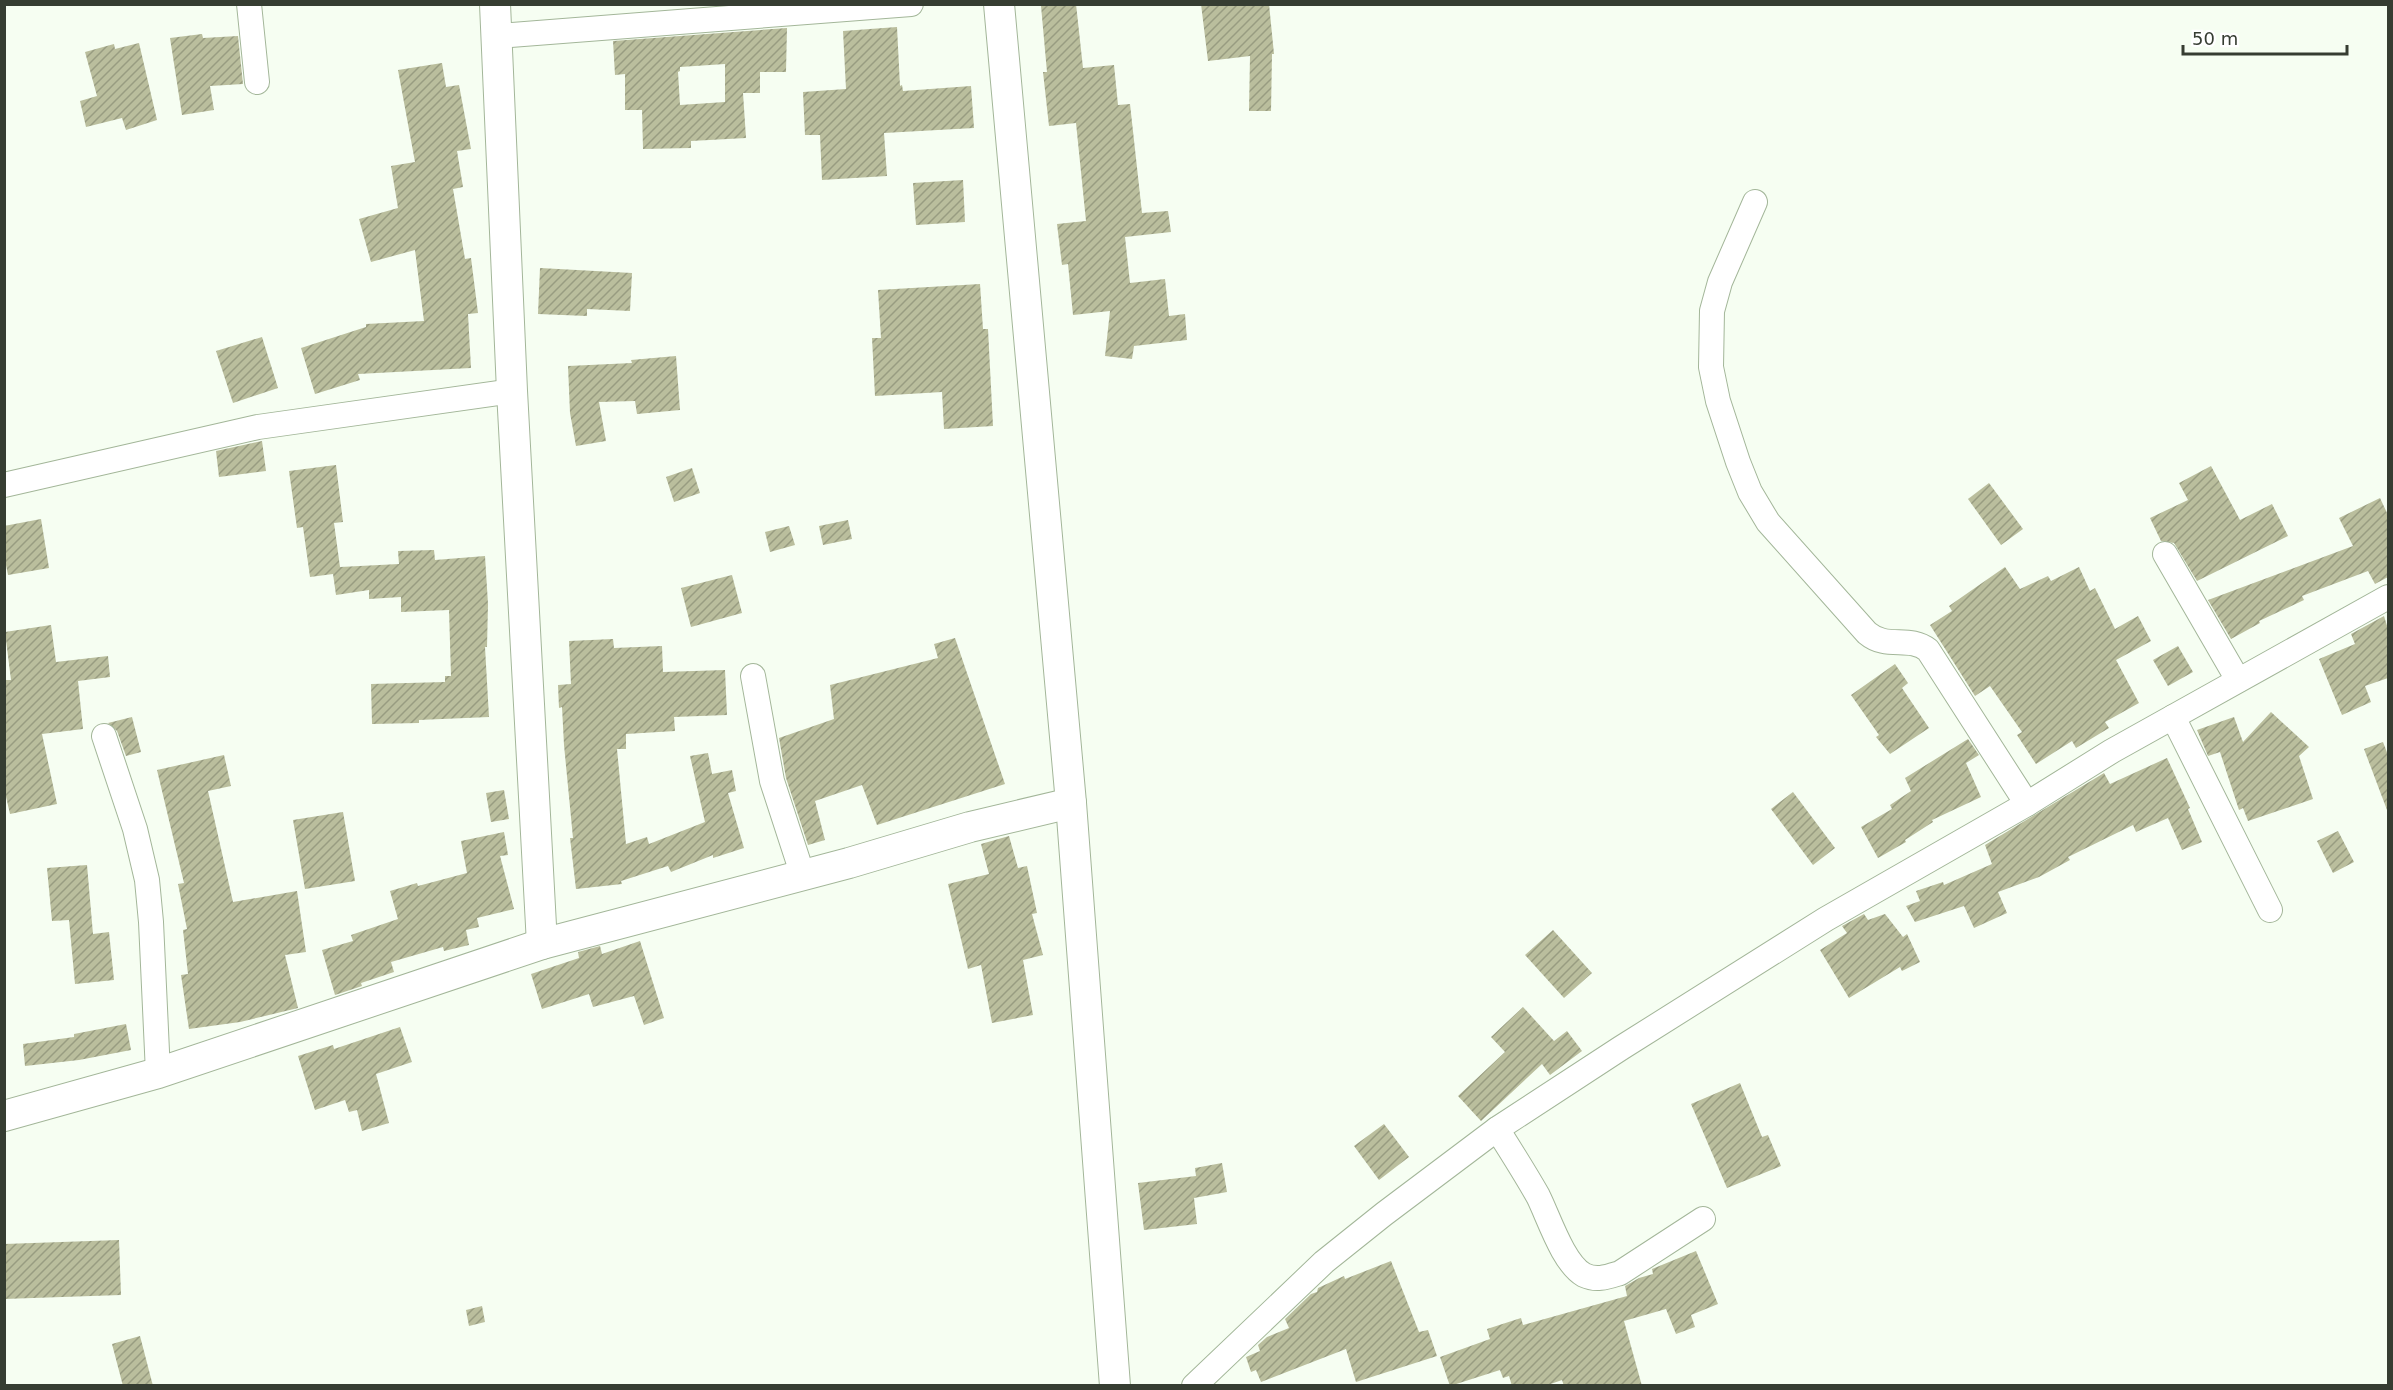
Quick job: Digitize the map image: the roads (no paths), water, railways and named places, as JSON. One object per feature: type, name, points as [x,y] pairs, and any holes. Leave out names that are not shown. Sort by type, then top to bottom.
[{"type":"street","points":[[249,4],[257,82]]},
{"type":"street","points":[[495,4],[512,391],[542,944]]},
{"type":"street","points":[[498,36],[911,4]]},
{"type":"street","points":[[999,4],[1071,803],[1115,1386]]},
{"type":"street","points":[[1755,202],[1720,282],[1712,312],[1711,367],[1718,401],[1750,492],[1768,522],[1867,633],[1883,642],[1913,642],[1928,650],[2027,804]]},
{"type":"street","points":[[4,485],[258,427],[512,391]]},
{"type":"street","points":[[2165,554],[2238,680]]},
{"type":"street","points":[[1194,1386],[1324,1262],[1497,1129],[1630,1042],[1826,920],[2027,804],[2112,751],[2388,597]]},
{"type":"street","points":[[753,676],[772,781],[802,876]]},
{"type":"street","points":[[2173,717],[2270,910]]},
{"type":"street","points":[[104,736],[135,829],[147,880],[158,1073]]},
{"type":"street","points":[[4,1116],[158,1073],[542,944],[802,876],[970,827],[1071,803]]},
{"type":"street","points":[[1497,1129],[1537,1195],[1567,1256],[1583,1274],[1595,1278],[1606,1278],[1620,1273],[1703,1220]]}]
